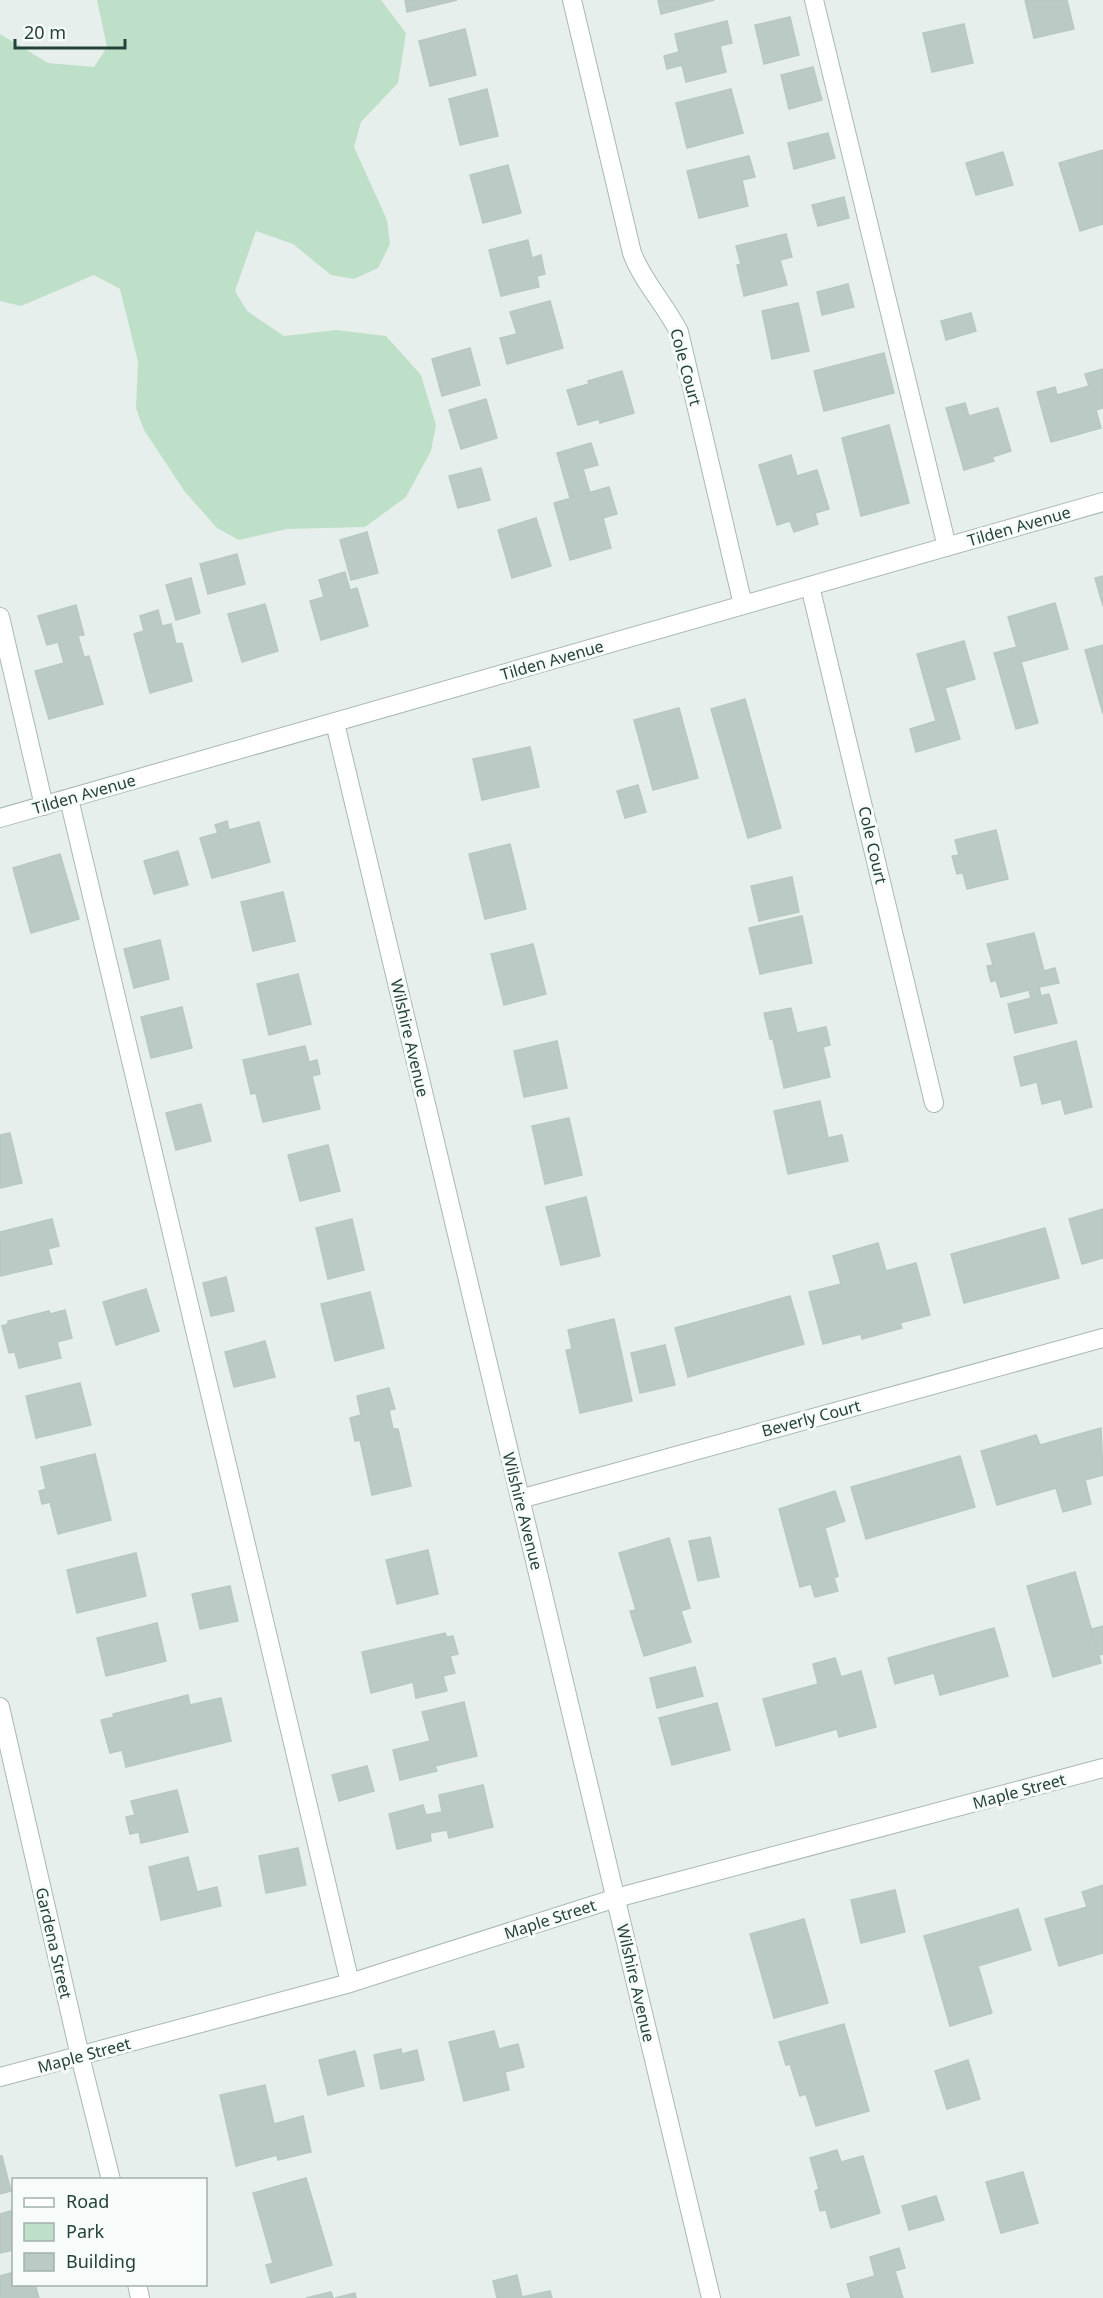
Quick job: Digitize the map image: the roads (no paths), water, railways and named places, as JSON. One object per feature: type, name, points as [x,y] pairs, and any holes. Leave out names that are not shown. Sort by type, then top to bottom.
[{"type":"street","name":"Cole Court","points":[[572,0],[632,253],[639,270],[672,316],[679,332],[743,604]]},
{"type":"street","points":[[814,0],[947,547]]},
{"type":"street","name":"Tilden Avenue","points":[[0,818],[1103,502]]},
{"type":"street","name":"Cole Court","points":[[810,586],[934,1103]]},
{"type":"street","points":[[0,617],[44,806]]},
{"type":"street","name":"Wilshire Avenue","points":[[335,723],[711,2298]]},
{"type":"street","points":[[69,799],[350,1983]]},
{"type":"street","name":"Beverly Court","points":[[520,1499],[1103,1338]]},
{"type":"street","name":"Gardena Street","points":[[0,1707],[80,2056],[110,2178]]},
{"type":"street","name":"Maple Street","points":[[0,2077],[350,1983],[616,1898],[1103,1768]]}]
